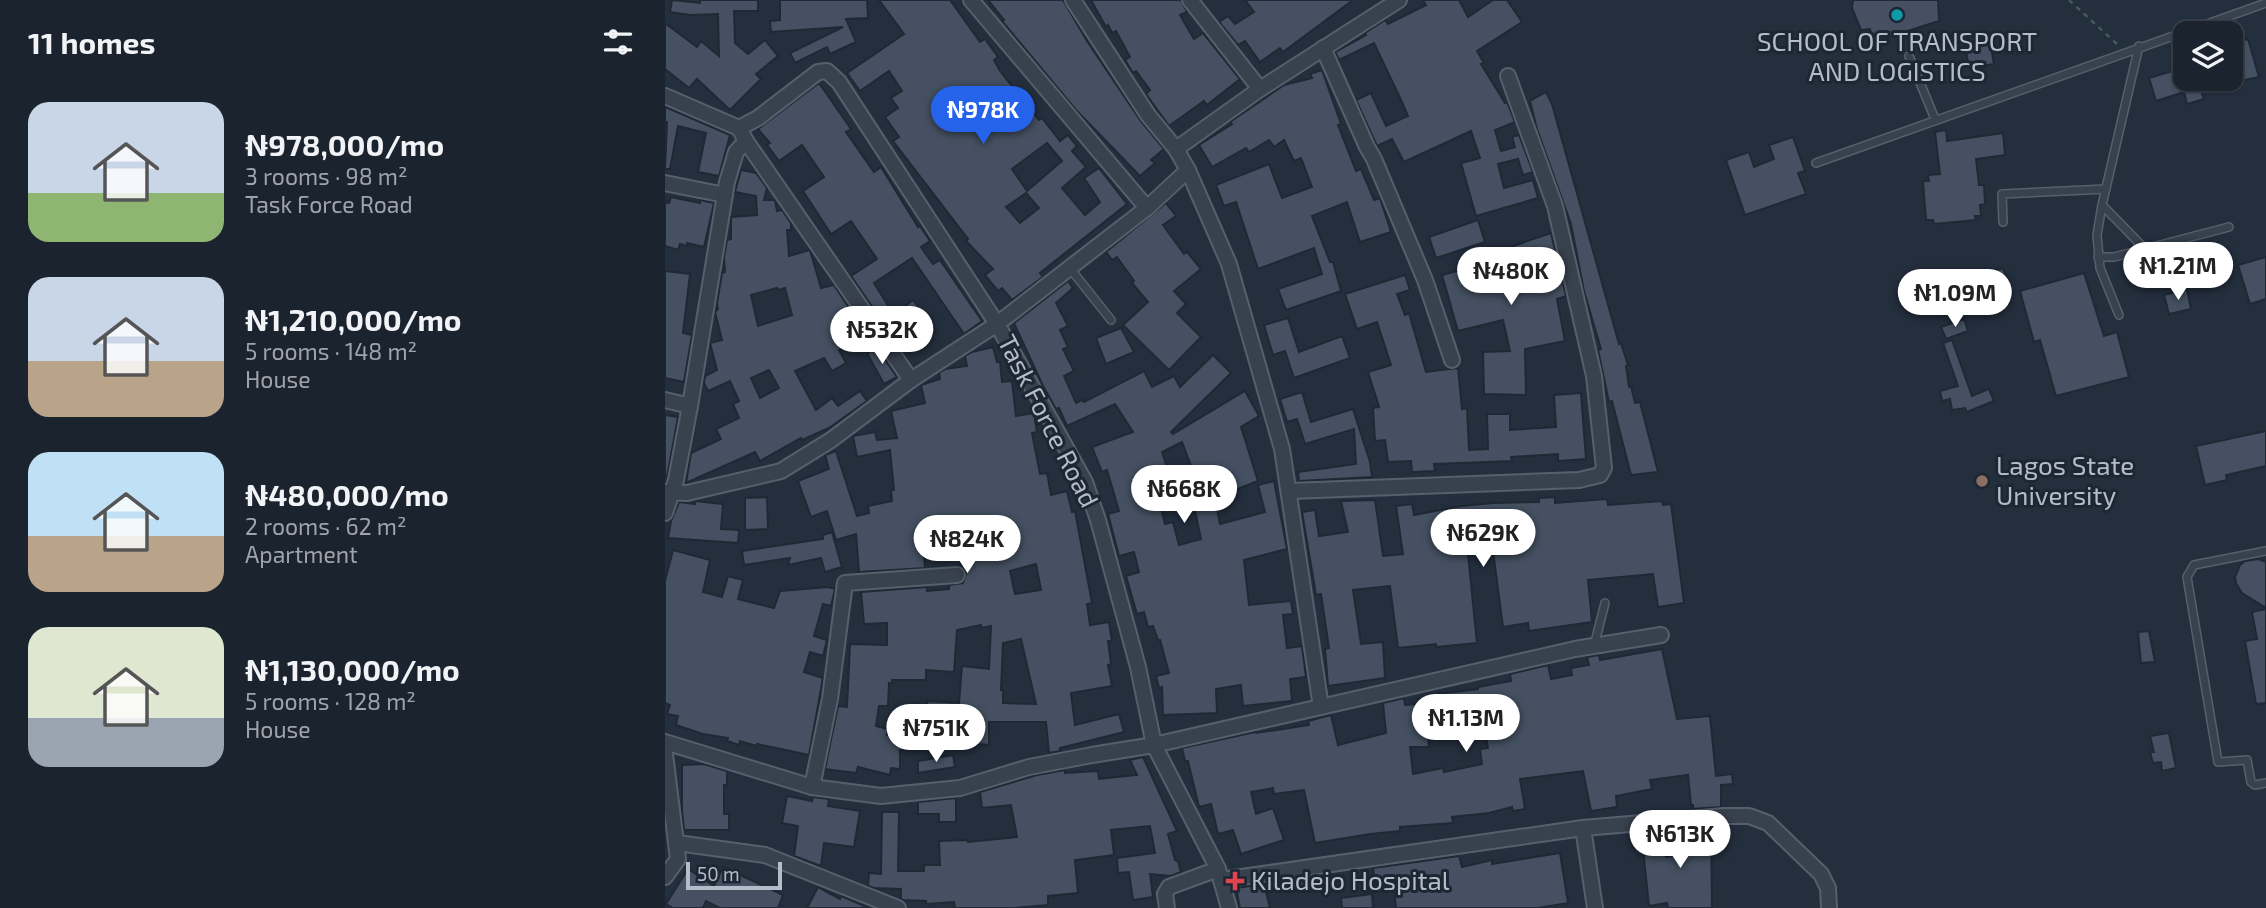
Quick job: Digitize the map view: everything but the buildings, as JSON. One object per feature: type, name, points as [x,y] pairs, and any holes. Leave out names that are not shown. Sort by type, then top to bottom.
[{"type":"street","points":[[971,0],[1147,208]]},
{"type":"street","points":[[1073,0],[1148,115],[1176,149],[1188,170],[1229,264],[1282,449],[1321,707]]},
{"type":"street","points":[[1190,0],[1260,89]]},
{"type":"street","points":[[1176,149],[1260,89],[1399,0]]},
{"type":"street","points":[[1323,48],[1425,280],[1451,360]]},
{"type":"street","name":"Task Force Road","points":[[743,135],[758,118],[818,72],[827,71],[839,82],[997,324],[1085,482],[1132,642],[1154,746],[1219,875],[1229,908]]},
{"type":"street","points":[[1290,491],[1579,480],[1600,475],[1604,468],[1594,376],[1555,206],[1508,76]]},
{"type":"street","points":[[665,96],[743,135],[911,380]]},
{"type":"street","points":[[665,513],[668,492],[676,480],[731,165],[743,135]]},
{"type":"street","points":[[668,492],[687,493],[781,471],[831,440],[911,380],[997,324],[1147,208],[1188,170]]},
{"type":"street","points":[[665,183],[725,195]]},
{"type":"street","points":[[665,400],[690,406]]},
{"type":"street","points":[[813,787],[830,699],[845,583],[957,575]]},
{"type":"street","points":[[665,741],[813,787],[881,796],[960,788],[1029,767],[1092,754],[1154,746],[1594,646],[1661,635]]},
{"type":"street","points":[[665,754],[678,859],[665,877]]},
{"type":"street","points":[[1167,908],[1165,894],[1169,887],[1219,875],[1583,828],[1724,816],[1749,816],[1768,823],[1822,874],[1828,888],[1829,908]]},
{"type":"street","points":[[1583,828],[1595,908]]},
{"type":"street","points":[[677,843],[765,855],[898,908]]},
{"type":"lane","points":[[1816,163],[2266,2]]},
{"type":"lane","points":[[2119,315],[2098,257],[2097,235],[2139,47]]},
{"type":"lane","points":[[1909,56],[1934,119]]},
{"type":"lane","points":[[2003,222],[2002,194],[2106,189]]},
{"type":"lane","points":[[2102,205],[2145,249]]},
{"type":"lane","points":[[2098,257],[2114,257],[2229,227]]},
{"type":"lane","points":[[1069,267],[1111,320]]},
{"type":"lane","points":[[2266,551],[2194,565],[2187,577],[2218,762],[2247,760],[2251,782],[2255,785],[2266,783]]},
{"type":"lane","points":[[1594,646],[1605,604]]},
{"type":"path","points":[[2069,0],[2125,51]]},
{"type":"place","name":"SCHOOL OF TRANSPORT AND LOGISTICS","points":[[1897,15]]},
{"type":"place","name":"Lagos State University","points":[[1982,481]]},
{"type":"place","name":"Kiladejo Hospital","points":[[1235,881]]}]
